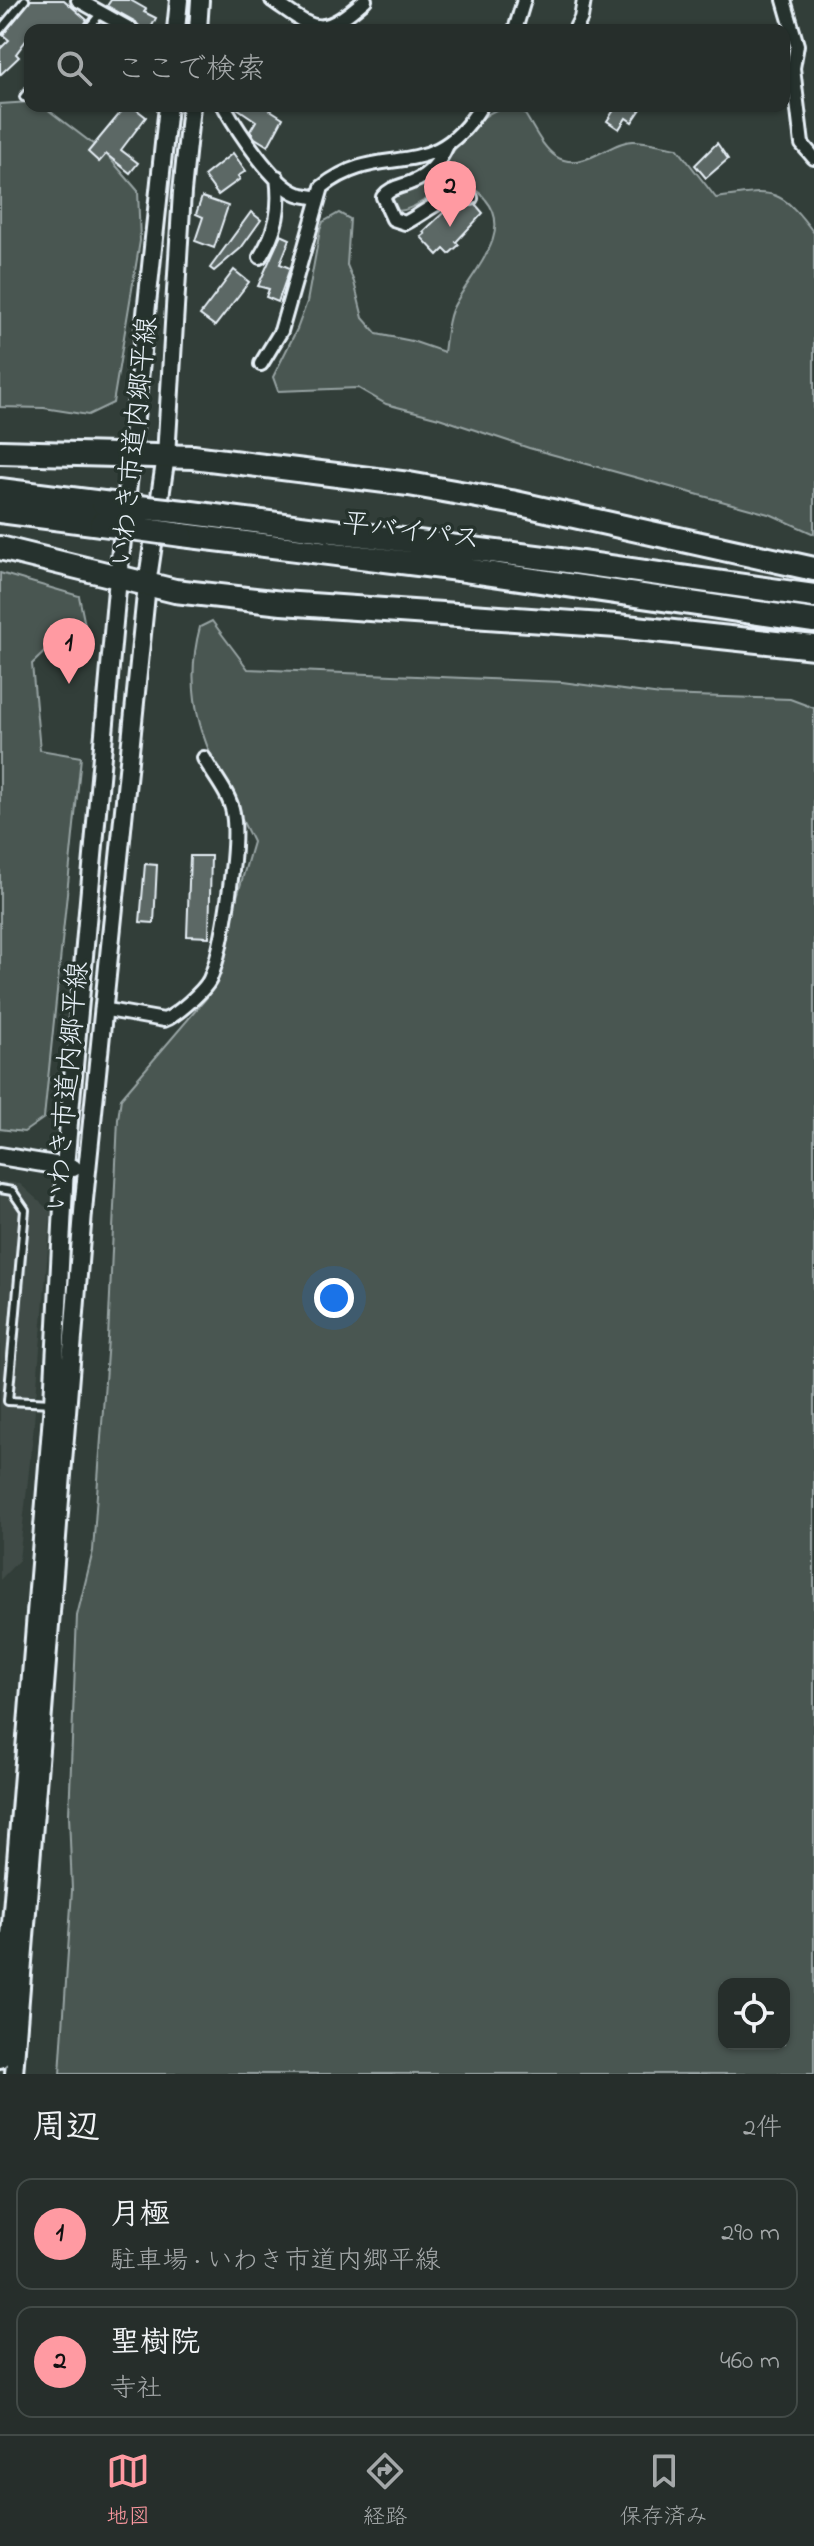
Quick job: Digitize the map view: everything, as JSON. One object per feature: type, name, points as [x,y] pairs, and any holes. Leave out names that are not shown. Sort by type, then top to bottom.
[{"type":"highway","points":[[0,452],[193,457],[409,484],[511,502],[814,569]]},
{"type":"highway","name":"平バイパス","points":[[0,490],[182,535],[504,575],[814,621]]},
{"type":"highway","name":"平バイパス","points":[[0,511],[184,512],[814,596]]},
{"type":"highway","points":[[0,548],[175,591],[282,603],[617,626],[814,647]]},
{"type":"street","points":[[78,0],[124,24]]},
{"type":"street","points":[[177,24],[179,0]]},
{"type":"street","points":[[198,24],[200,0]]},
{"type":"street","points":[[272,0],[306,24]]},
{"type":"street","points":[[333,24],[365,0]]},
{"type":"street","points":[[517,24],[524,0]]},
{"type":"street","points":[[578,24],[584,0]]},
{"type":"street","points":[[784,0],[797,45],[793,68],[802,144],[814,158]]},
{"type":"street","name":"いわき市道内郷平線","points":[[0,2059],[53,1403],[65,1167],[118,578],[167,112]]},
{"type":"street","name":"いわき市道内郷平線","points":[[14,2074],[102,1009],[147,585],[166,456],[182,192],[190,112]]},
{"type":"street","points":[[228,112],[248,145],[277,177],[295,193],[317,198]]},
{"type":"street","points":[[261,364],[281,331],[322,187],[352,168],[377,161],[396,162],[427,155],[460,135],[478,112]]},
{"type":"street","points":[[447,145],[436,165],[424,176],[387,191],[383,197],[385,206],[393,219],[402,223],[446,199],[463,195],[471,198]]},
{"type":"street","points":[[260,257],[280,202],[277,177]]},
{"type":"street","points":[[102,1009],[164,1020],[177,1013],[210,977],[223,933],[234,828],[232,806],[204,758]]},
{"type":"street","points":[[0,1156],[88,1170]]},
{"type":"lane","points":[[0,30],[25,0]]},
{"type":"lane","points":[[92,24],[100,14]]},
{"type":"lane","points":[[0,1189],[12,1191],[25,1210],[8,1401],[53,1403]]},
{"type":"shaded area","points":[[24,102],[24,112],[51,112],[106,154],[138,191],[140,241],[113,403],[88,415],[44,408],[0,407],[0,104]]},
{"type":"shaded area","points":[[492,112],[524,112],[551,153],[570,161],[583,160],[629,141],[677,148],[716,198],[750,193],[773,195],[792,207],[814,233],[814,534],[772,515],[529,448],[386,404],[358,388],[278,391],[273,377],[307,302],[320,230],[323,222],[339,213],[350,219],[347,265],[363,318],[377,334],[444,352],[452,310],[492,242],[494,213],[481,194],[464,186],[443,190],[398,211],[391,206],[391,198],[431,175]]},
{"type":"shaded area","points":[[0,573],[79,596],[88,640],[58,639],[32,664],[40,750],[81,757],[44,1118],[24,1132],[0,1129]]},
{"type":"shaded area","points":[[212,621],[248,669],[562,682],[661,695],[790,699],[814,708],[814,2074],[60,2074],[72,1890],[69,1815],[77,1616],[93,1551],[121,1098],[208,996],[253,842],[205,739],[197,714],[194,658],[200,627]]},
{"type":"shaded area","points":[[0,1181],[20,1184],[51,1212],[33,1435],[19,1560],[0,1580]]},
{"type":"building","points":[[31,0],[64,0],[87,20],[85,24],[24,24],[24,43],[16,54],[19,57],[0,75],[0,49],[9,40],[3,35]]},
{"type":"building","points":[[111,0],[130,0],[156,18],[153,24],[137,24],[107,6]]},
{"type":"building","points":[[121,112],[140,112],[146,117],[121,150],[138,163],[130,173],[106,154],[99,162],[88,152]]},
{"type":"building","points":[[243,112],[274,112],[283,118],[268,146],[250,131],[256,121]]},
{"type":"building","points":[[613,112],[639,112],[632,122],[626,118],[619,129],[607,121]]},
{"type":"building","points":[[717,143],[728,159],[706,178],[695,165]]},
{"type":"building","points":[[233,153],[246,171],[218,195],[204,176]]},
{"type":"building","points":[[202,197],[228,206],[214,248],[195,241],[203,217],[196,214]]},
{"type":"building","points":[[476,205],[483,213],[449,254],[444,249],[438,255],[421,237],[444,212],[448,217],[452,213],[455,216],[466,206]]},
{"type":"building","points":[[251,212],[261,220],[241,248],[214,271],[210,268]]},
{"type":"building","points":[[281,235],[290,239],[280,264],[290,268],[278,302],[266,297],[269,289],[258,286]]},
{"type":"building","points":[[234,270],[249,282],[215,326],[200,315]]},
{"type":"building","points":[[190,856],[211,856],[209,937],[187,936]]},
{"type":"building","points":[[145,864],[157,865],[154,923],[140,922]]},
{"type":"place","name":"聖樹院","points":[[450,227]]},
{"type":"place","name":"月極","points":[[69,684]]}]
